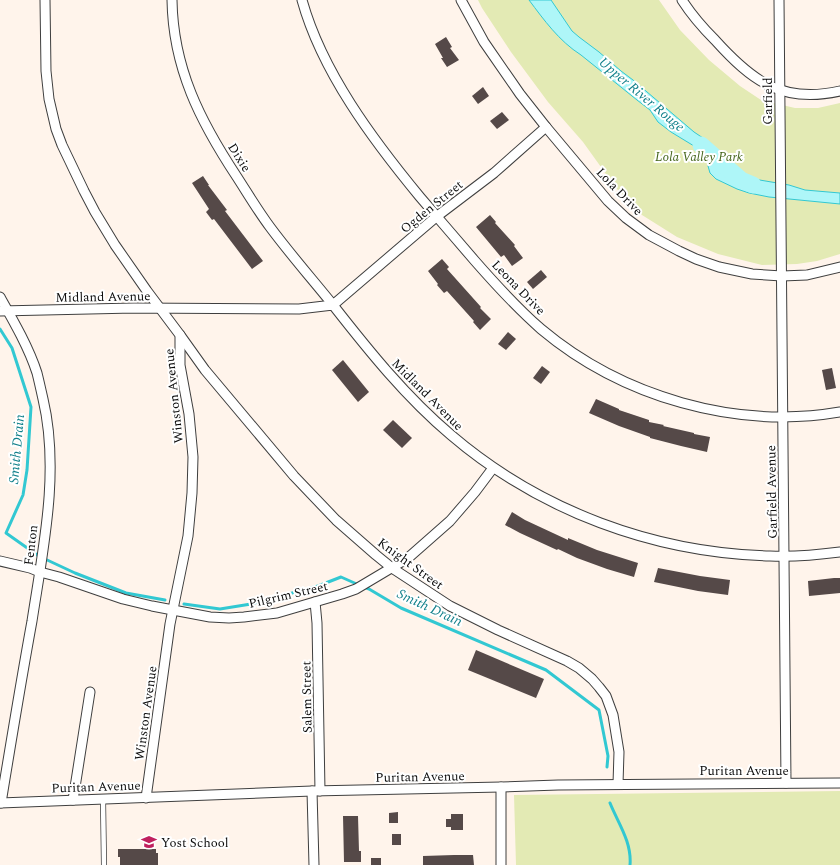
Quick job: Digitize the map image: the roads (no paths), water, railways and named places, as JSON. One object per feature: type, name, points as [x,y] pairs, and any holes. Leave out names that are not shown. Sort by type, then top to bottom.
[{"type":"street","name":"Winston Avenue","points":[[45,0],[46,71],[49,99],[56,129],[62,145],[95,212],[115,245],[180,336],[180,365],[189,414],[192,458],[192,493],[188,536],[173,610],[146,798]]},
{"type":"street","name":"Dixie","points":[[172,0],[174,33],[181,65],[194,102],[205,124],[221,153],[270,227],[333,305]]},
{"type":"street","name":"Leona Drive","points":[[302,0],[312,29],[329,68],[353,108],[398,170],[436,217],[494,282],[522,312],[542,330],[574,353],[614,377],[639,388],[690,405],[769,417],[840,412]]},
{"type":"street","name":"Lola Drive","points":[[461,0],[484,42],[520,94],[546,127],[608,201],[626,218],[649,235],[679,251],[719,266],[752,274],[782,276],[807,275],[840,267]]},
{"type":"street","points":[[682,0],[702,26],[741,68],[769,86],[800,94],[816,95],[840,91]]},
{"type":"street","name":"Garfield","points":[[779,0],[781,201]]},
{"type":"street","name":"Ogden Street","points":[[333,305],[436,217],[494,173],[546,127]]},
{"type":"street","name":"Garfield Avenue","points":[[781,201],[786,783]]},
{"type":"street","name":"Fenton","points":[[0,297],[4,310],[24,343],[37,372],[44,400],[50,459],[50,490],[40,572],[1,803]]},
{"type":"street","name":"Midland Avenue","points":[[4,310],[134,308],[299,309],[333,305],[384,369],[410,397],[450,434],[493,468],[530,491],[564,508],[639,536],[714,552],[784,556],[840,552]]},
{"type":"street","name":"Knight Street","points":[[180,336],[205,370],[294,476],[336,520],[376,556],[450,606],[498,630],[567,661],[579,668],[592,679],[606,696],[613,715],[619,752],[618,784]]},
{"type":"street","name":"Pilgrim Street","points":[[0,561],[30,568],[123,599],[210,617],[244,618],[277,613],[356,589],[408,558],[450,521],[493,468]]},
{"type":"street","name":"Salem Street","points":[[314,602],[317,623],[314,865]]},
{"type":"street","points":[[73,800],[90,692]]},
{"type":"street","name":"Puritan Avenue","points":[[1,803],[316,791],[558,785],[840,782]]},
{"type":"street","points":[[501,787],[501,865]]},
{"type":"lane","points":[[103,799],[104,865]]},
{"type":"water","points":[[529,0],[551,0],[572,31],[694,132],[712,144],[717,149],[719,164],[724,170],[742,177],[789,185],[805,190],[840,193],[840,204],[769,197],[749,193],[716,179],[710,173],[708,160],[694,146],[658,122],[650,110],[566,43],[552,30]]},
{"type":"waterway","name":"Upper River Rouge","points":[[701,145],[741,180],[753,185]]},
{"type":"waterway","name":"Smith Drain","points":[[0,329],[12,348],[31,407],[27,470],[23,495],[6,533],[40,557]]},
{"type":"waterway","name":"Smith Drain","points":[[45,559],[75,573],[126,593],[165,600]]},
{"type":"waterway","name":"Smith Drain","points":[[184,604],[220,609],[251,604],[318,586],[341,577],[359,585]]},
{"type":"waterway","name":"Smith Drain","points":[[364,587],[401,608],[546,670],[599,710],[608,756],[607,767]]},
{"type":"waterway","name":"Smith Drain","points":[[610,803],[627,841],[630,865]]},
{"type":"place","name":"Yost School","points":[[149,842]]},
{"type":"park label","name":"Lola Valley Park","points":[[699,156]]}]
